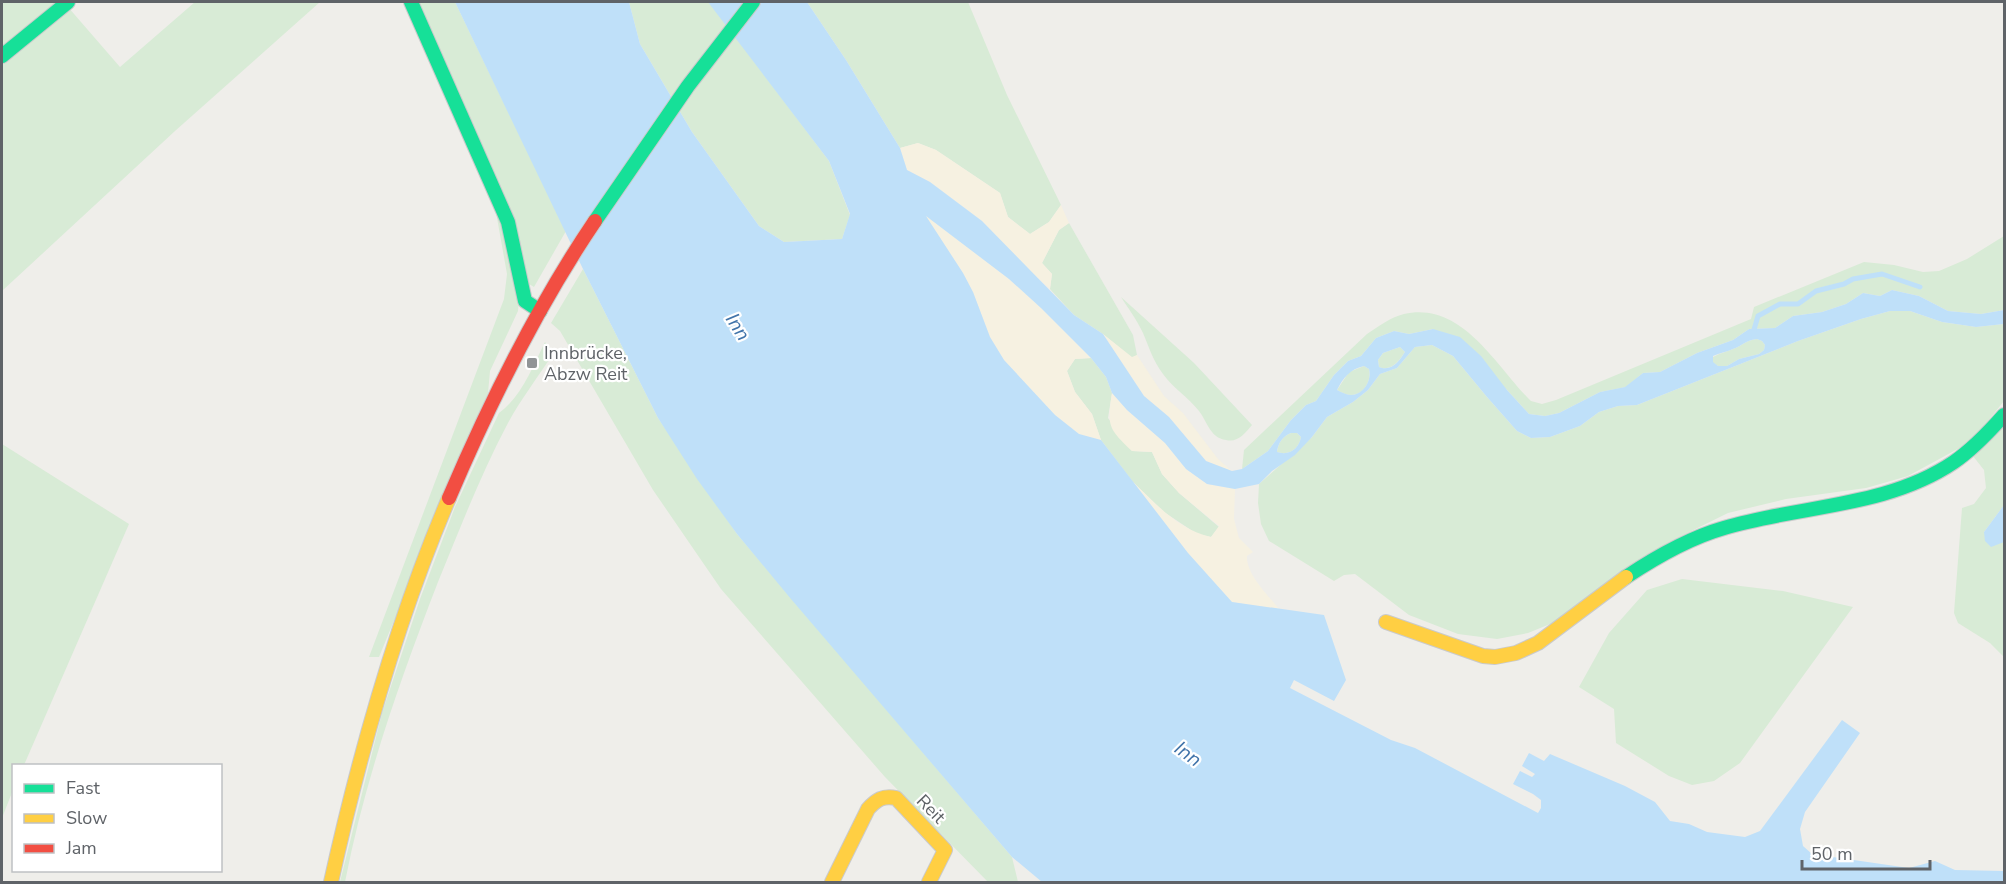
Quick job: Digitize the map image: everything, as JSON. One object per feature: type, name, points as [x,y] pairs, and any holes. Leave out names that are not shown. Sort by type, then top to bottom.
[{"type":"street","points":[[2,56],[68,2]]},
{"type":"street","points":[[411,2],[508,222],[525,301],[540,310]]},
{"type":"street","points":[[331,882],[349,797],[372,714],[439,521],[474,440],[540,310],[598,215],[703,65],[753,2]]},
{"type":"street","points":[[1386,622],[1475,656],[1491,658],[1520,653],[1581,612],[1609,589],[1685,542],[1752,519],[1833,506],[1931,476],[1954,462],[2004,415]]},
{"type":"street","name":"Reit","points":[[832,882],[868,808],[874,801],[888,795],[896,798],[945,850],[929,882]]},
{"type":"green space","points":[[2,2],[61,2],[2,52]]},
{"type":"green space","points":[[195,2],[320,2],[175,131],[2,291],[2,62],[68,7],[120,67]]},
{"type":"green space","points":[[415,2],[455,2],[566,231],[534,287],[529,284]]},
{"type":"green space","points":[[629,2],[708,2],[713,7],[829,161],[850,215],[842,239],[784,242],[759,226],[692,132],[640,44]]},
{"type":"green space","points":[[807,2],[968,2],[1007,95],[1061,205],[1049,222],[1030,234],[1008,217],[1000,193],[936,150],[918,143],[900,148]]},
{"type":"green space","points":[[494,201],[520,288],[518,311],[490,371],[488,393],[379,657],[369,657],[504,299],[507,274]]},
{"type":"green space","points":[[1069,223],[1133,335],[1137,355],[1132,358],[1103,334],[1074,315],[1050,289],[1052,274],[1042,263],[1059,230]]},
{"type":"green space","points":[[2004,236],[2004,310],[1981,314],[1948,311],[1919,296],[1892,290],[1880,296],[1863,293],[1846,304],[1822,312],[1793,316],[1775,328],[1749,329],[1733,340],[1697,353],[1660,372],[1643,373],[1626,387],[1600,392],[1559,413],[1545,416],[1529,414],[1507,390],[1433,329],[1409,334],[1394,331],[1376,338],[1361,356],[1348,361],[1334,375],[1316,401],[1306,405],[1291,420],[1268,451],[1242,469],[1244,450],[1367,334],[1399,315],[1425,313],[1444,317],[1461,327],[1491,355],[1531,401],[1542,404],[1751,319],[1754,307],[1864,262],[1894,265],[1923,272],[1939,271],[1967,259]]},
{"type":"green space","points":[[583,269],[658,418],[737,534],[1012,857],[1018,882],[988,882],[885,777],[721,589],[653,490],[560,331],[551,323]]},
{"type":"green space","points":[[1121,297],[1194,363],[1252,425],[1244,434],[1230,441],[1221,439],[1213,433],[1199,411],[1171,384],[1160,369],[1141,328]]},
{"type":"green space","points":[[1890,311],[1910,311],[1942,322],[1976,327],[2004,324],[2004,401],[1965,445],[1908,476],[1866,488],[1786,499],[1728,513],[1669,542],[1560,620],[1528,633],[1497,639],[1458,634],[1409,615],[1355,574],[1344,575],[1334,581],[1269,541],[1261,524],[1258,503],[1259,484],[1312,437],[1327,417],[1368,390],[1380,374],[1397,368],[1415,347],[1432,345],[1453,356],[1517,431],[1531,438],[1550,437],[1580,426],[1599,412],[1618,406],[1637,405],[1798,341]]},
{"type":"green space","points":[[1757,339],[1765,345],[1764,350],[1759,354],[1739,359],[1727,366],[1718,366],[1712,362],[1713,357]]},
{"type":"green space","points":[[545,342],[553,354],[518,405],[498,442],[438,582],[397,693],[373,768],[345,882],[340,882],[382,713],[420,599],[455,507],[499,413],[520,390]]},
{"type":"green space","points":[[1400,347],[1405,352],[1397,362],[1391,367],[1379,367],[1378,360],[1383,353]]},
{"type":"green space","points":[[1091,358],[1106,377],[1112,393],[1108,418],[1132,451],[1152,452],[1162,474],[1179,493],[1219,527],[1211,537],[1197,534],[1164,512],[1133,482],[1101,440],[1092,414],[1075,392],[1067,371],[1075,359]]},
{"type":"green space","points":[[1364,366],[1369,369],[1370,373],[1363,390],[1351,395],[1337,390],[1349,372]]},
{"type":"green space","points":[[2004,426],[2004,505],[1984,532],[2004,542],[2004,657],[1990,643],[1958,623],[1954,613],[1962,508],[1974,504],[1986,488],[1984,470],[1973,456]]},
{"type":"green space","points":[[1291,433],[1297,433],[1301,437],[1298,445],[1286,453],[1277,452],[1281,440]]},
{"type":"green space","points":[[2,444],[129,524],[24,764],[12,764],[12,793],[2,818]]},
{"type":"green space","points":[[1682,579],[1783,591],[1853,607],[1740,763],[1714,781],[1692,785],[1669,776],[1616,743],[1614,709],[1579,687],[1609,633],[1647,590]]},
{"type":"sand","points":[[918,143],[936,150],[1000,193],[1008,217],[1030,234],[1049,222],[1061,205],[1069,223],[1059,230],[1042,263],[1052,274],[1050,289],[982,221],[930,182],[907,170],[900,148]]},
{"type":"sand","points":[[924,214],[1009,279],[1091,358],[1075,359],[1067,371],[1075,392],[1092,414],[1101,440],[1079,434],[1055,415],[1004,360],[990,337],[973,292],[963,273]]},
{"type":"sand","points":[[1103,334],[1132,357],[1137,355],[1164,396],[1183,413],[1218,459],[1232,471],[1206,461],[1169,417],[1144,396]]},
{"type":"sand","points":[[1112,393],[1127,410],[1165,443],[1186,469],[1207,484],[1235,489],[1234,519],[1239,538],[1253,552],[1247,556],[1250,570],[1279,609],[1232,602],[1188,553],[1133,482],[1159,507],[1189,529],[1211,537],[1219,526],[1179,493],[1162,474],[1152,452],[1132,451],[1118,437],[1110,420]]},
{"type":"water","name":"Inn","points":[[455,2],[629,2],[640,44],[692,132],[759,226],[784,242],[842,239],[850,214],[829,161],[708,2],[807,2],[900,148],[907,170],[930,182],[982,221],[1074,315],[1103,334],[1144,396],[1169,417],[1206,461],[1232,471],[1242,469],[1268,451],[1291,420],[1306,405],[1316,401],[1334,375],[1348,361],[1361,356],[1376,338],[1394,331],[1409,334],[1433,329],[1460,337],[1481,356],[1529,414],[1545,416],[1559,413],[1600,392],[1625,387],[1643,373],[1660,372],[1697,353],[1733,340],[1749,329],[1775,328],[1793,316],[1822,312],[1846,304],[1863,293],[1880,296],[1892,290],[1919,296],[1948,311],[1981,314],[2004,310],[2004,324],[1976,327],[1942,322],[1910,311],[1890,311],[1861,319],[1798,341],[1637,405],[1618,406],[1599,412],[1580,426],[1550,437],[1531,438],[1517,431],[1453,356],[1432,345],[1415,347],[1397,368],[1380,374],[1368,390],[1327,417],[1295,455],[1272,471],[1259,484],[1235,489],[1207,484],[1186,469],[1165,443],[1127,410],[1112,393],[1106,377],[1091,358],[1041,308],[1009,279],[926,216],[963,273],[973,292],[990,337],[1004,360],[1055,415],[1079,434],[1101,440],[1188,553],[1232,602],[1324,615],[1346,680],[1334,701],[1294,680],[1290,688],[1391,740],[1415,748],[1538,813],[1541,800],[1513,784],[1520,771],[1532,777],[1535,774],[1522,766],[1529,753],[1544,761],[1550,754],[1625,786],[1655,802],[1670,821],[1689,824],[1707,832],[1745,837],[1760,831],[1842,720],[1860,733],[1805,812],[1800,829],[1803,846],[1812,854],[1909,868],[1935,861],[1955,870],[2004,871],[2004,882],[1042,882],[1012,857],[737,534],[697,479],[658,418],[583,269]],"holes":[[[1757,339],[1762,341],[1765,345],[1764,350],[1727,366],[1718,366],[1713,362],[1713,356]],[[1400,347],[1405,352],[1395,365],[1388,368],[1379,367],[1378,360],[1383,353]],[[1364,366],[1369,369],[1369,378],[1363,390],[1351,395],[1337,390],[1355,369]],[[1297,433],[1301,437],[1298,445],[1289,452],[1277,452],[1281,440],[1288,434]]]},
{"type":"water","points":[[2004,505],[2004,542],[1991,547],[1985,541],[1984,532]]},
{"type":"waterway","points":[[1753,333],[1758,316],[1780,304],[1798,304],[1816,291],[1844,284],[1853,279],[1882,274],[1920,287]]},
{"type":"traffic: fast","points":[[2,56],[68,2]]},
{"type":"traffic: fast","points":[[411,2],[508,222],[525,301],[540,311]]},
{"type":"traffic: fast","points":[[595,221],[688,86],[753,2]]},
{"type":"traffic: fast","points":[[1626,577],[1673,549],[1711,532],[1753,520],[1871,497],[1928,477],[1968,452],[2004,415]]},
{"type":"traffic: slow","points":[[331,882],[354,784],[381,687],[412,592],[449,498]]},
{"type":"traffic: slow","points":[[1386,622],[1483,656],[1495,657],[1516,653],[1538,643],[1626,577]]},
{"type":"traffic: slow","points":[[832,882],[868,809],[877,801],[887,797],[896,798],[945,850],[929,882]]},
{"type":"traffic: jam","points":[[449,498],[515,356],[553,287],[595,221]]},
{"type":"place","name":"Innbrücke, Abzw Reit","points":[[532,363]]}]
